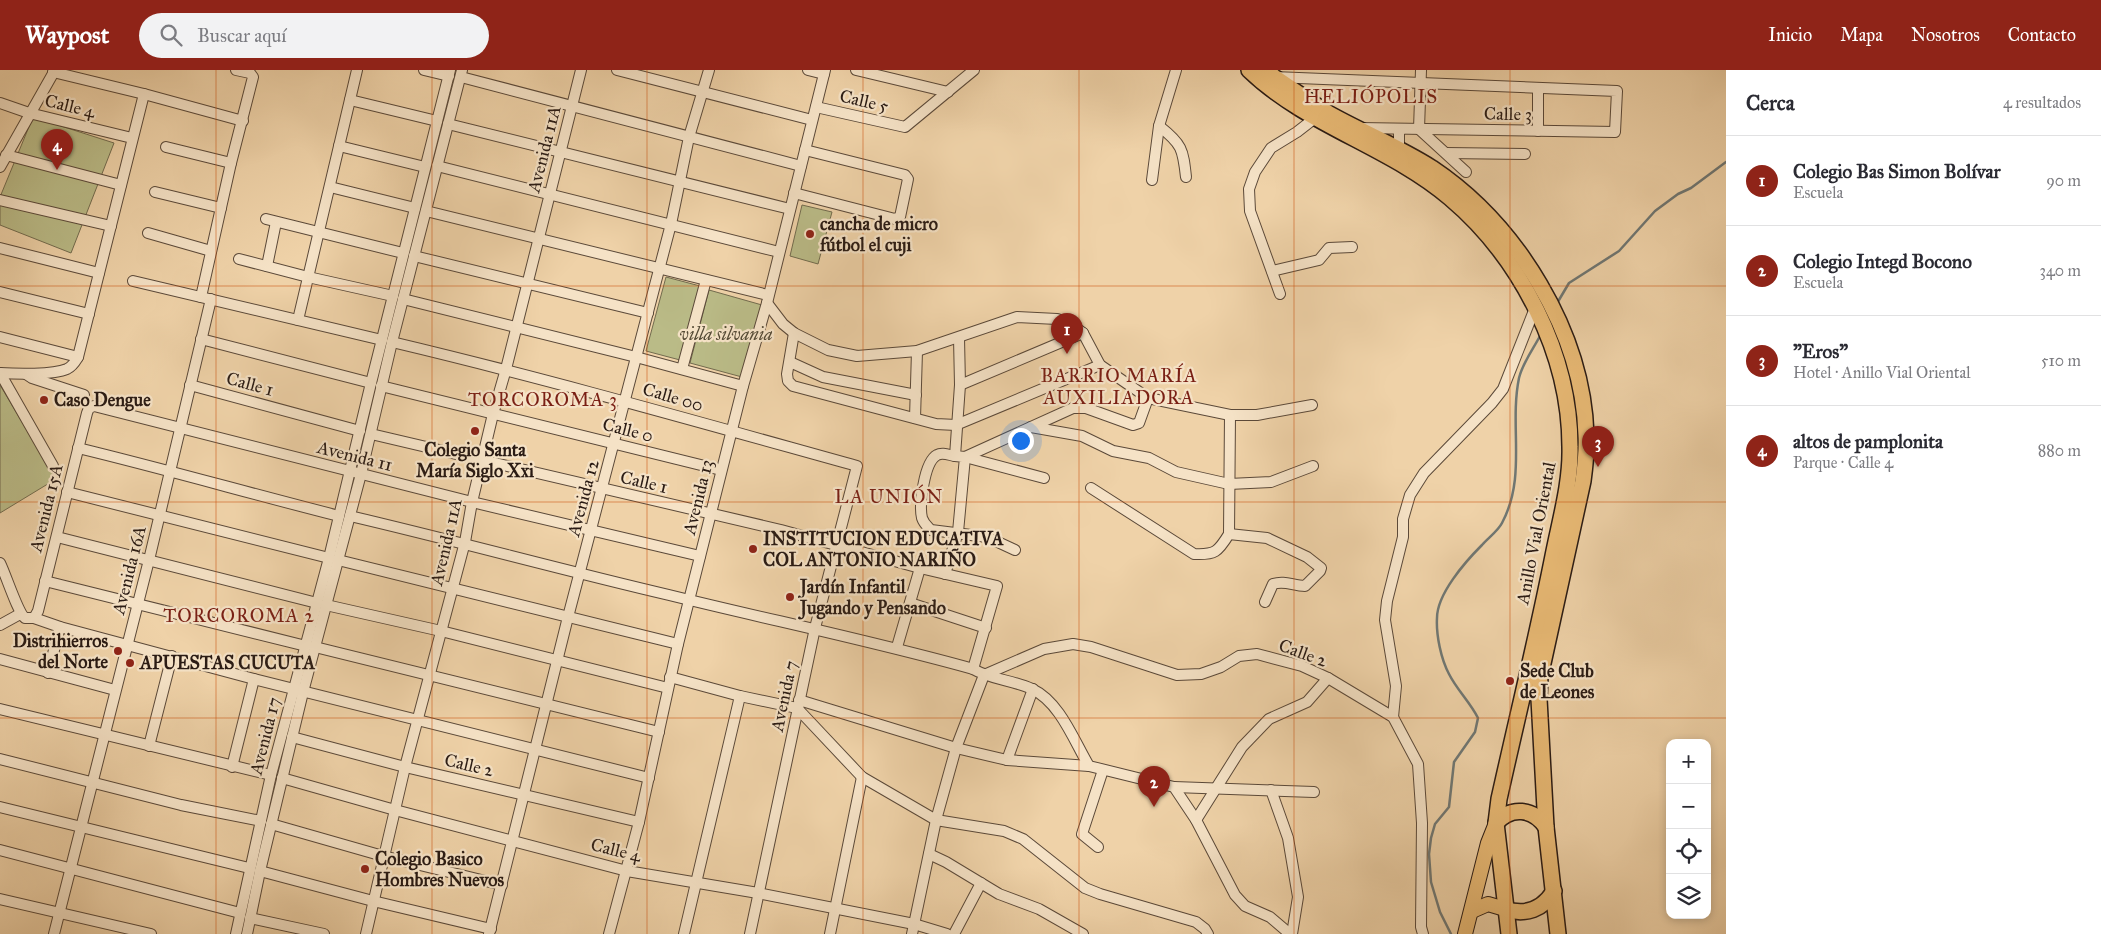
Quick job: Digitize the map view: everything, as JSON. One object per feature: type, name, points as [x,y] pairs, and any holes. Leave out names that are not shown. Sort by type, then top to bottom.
[{"type":"highway","name":"Anillo Vial Oriental","points":[[1249,70],[1284,100],[1422,176],[1450,198],[1494,242],[1535,308],[1553,352],[1568,409],[1570,430],[1569,475],[1550,571],[1499,799],[1496,823],[1509,934]]},
{"type":"highway","name":"Anillo Vial Oriental","points":[[1271,73],[1329,113],[1432,168],[1461,190],[1489,217],[1524,260],[1562,327],[1570,348],[1584,407],[1586,429],[1584,481],[1540,677],[1539,699],[1546,827],[1558,934]]},
{"type":"highway","points":[[1496,823],[1508,813],[1522,810],[1536,815],[1546,827]]},
{"type":"highway","points":[[1505,909],[1529,911],[1544,904],[1554,891]]},
{"type":"main road","points":[[1465,934],[1488,843],[1496,823]]},
{"type":"main road","points":[[1472,911],[1488,904],[1505,909]]},
{"type":"street","name":"Avenida 16A","points":[[54,934],[181,428],[200,339],[211,251],[253,77],[250,73],[236,70]]},
{"type":"street","points":[[298,320],[357,70]]},
{"type":"street","points":[[424,70],[450,73]]},
{"type":"street","name":"Avenida 11A","points":[[366,934],[394,810],[465,542],[492,414],[506,369],[581,70]]},
{"type":"street","points":[[616,70],[631,72],[812,120]]},
{"type":"street","points":[[660,81],[662,70]]},
{"type":"street","name":"Avenida 12","points":[[490,931],[514,841],[579,574],[648,314],[689,137],[709,70]]},
{"type":"street","points":[[808,70],[824,72]]},
{"type":"street","points":[[856,70],[948,92],[974,70]]},
{"type":"street","points":[[1152,180],[1159,126],[1176,70]]},
{"type":"street","points":[[1421,70],[1419,129],[1466,172]]},
{"type":"street","points":[[0,166],[54,71],[243,121]]},
{"type":"street","name":"Avenida 13","points":[[609,934],[639,822],[670,677],[710,514],[768,299],[824,72]]},
{"type":"street","name":"Avenida 11","points":[[398,298],[403,254],[450,73]]},
{"type":"street","points":[[1271,73],[1304,78],[1538,88],[1538,131]]},
{"type":"street","points":[[461,74],[571,106],[801,166]]},
{"type":"street","name":"Avenida 11","points":[[360,431],[371,383],[387,341],[398,298],[414,256],[461,74]]},
{"type":"street","points":[[1301,95],[1304,78]]},
{"type":"street","name":"Calle 3","points":[[1358,128],[1615,132],[1617,90],[1538,88]]},
{"type":"street","name":"Calle 5","points":[[816,107],[905,127],[948,92]]},
{"type":"street","points":[[0,373],[26,374],[68,369],[78,357],[144,94]]},
{"type":"street","points":[[350,100],[437,121]]},
{"type":"street","name":"Calle 4","points":[[0,103],[29,113],[132,138]]},
{"type":"street","points":[[1280,294],[1250,211],[1249,189],[1255,172],[1271,148],[1315,118]]},
{"type":"street","points":[[448,124],[790,209]]},
{"type":"street","points":[[1159,126],[1173,137],[1183,152],[1186,177]]},
{"type":"street","points":[[1400,150],[1399,133],[1401,128]]},
{"type":"street","points":[[339,146],[426,166]]},
{"type":"street","points":[[166,147],[231,163]]},
{"type":"street","points":[[794,193],[895,219],[900,217],[908,179],[905,175],[805,150]]},
{"type":"street","points":[[1446,154],[1525,154]]},
{"type":"street","points":[[6,155],[121,185]]},
{"type":"street","points":[[437,166],[779,252]]},
{"type":"street","points":[[330,187],[415,208]]},
{"type":"street","points":[[155,192],[220,208]]},
{"type":"street","points":[[0,200],[111,226]]},
{"type":"street","points":[[426,211],[706,280],[768,299],[784,324],[794,333],[828,350],[857,356],[917,351],[1017,317],[1057,319],[1071,324],[1083,333],[1100,365],[1148,398],[1230,415],[1257,415],[1312,405]]},
{"type":"street","points":[[267,266],[271,220],[403,254]]},
{"type":"street","points":[[148,234],[211,251]]},
{"type":"street","points":[[1272,271],[1319,260],[1329,248],[1352,247]]},
{"type":"street","points":[[0,248],[99,273]]},
{"type":"street","points":[[414,256],[648,314]]},
{"type":"street","points":[[239,259],[636,357],[743,386]]},
{"type":"street","points":[[682,369],[706,280]]},
{"type":"street","name":"Calle 00","points":[[133,281],[506,369],[625,400],[732,432],[857,466]]},
{"type":"street","points":[[0,292],[90,314]]},
{"type":"street","points":[[1423,934],[1421,927],[1422,824],[1418,764],[1393,717],[1396,686],[1385,620],[1386,601],[1403,537],[1403,520],[1410,495],[1424,473],[1492,404],[1503,389],[1535,308]]},
{"type":"street","points":[[762,321],[784,324]]},
{"type":"street","points":[[794,333],[788,380],[793,386],[936,424],[956,425],[1100,365]]},
{"type":"street","points":[[960,385],[1083,333]]},
{"type":"street","points":[[0,337],[78,357]]},
{"type":"street","points":[[946,574],[958,532],[960,457],[956,425],[960,385],[959,338]]},
{"type":"street","points":[[200,339],[371,383]]},
{"type":"street","name":"Avenida 11","points":[[370,434],[381,386],[387,341]]},
{"type":"street","points":[[915,418],[917,351]]},
{"type":"street","points":[[790,362],[823,377],[916,395]]},
{"type":"street","points":[[0,373],[53,466]]},
{"type":"street","points":[[26,374],[32,378],[84,394]]},
{"type":"street","name":"Calle 1","points":[[190,385],[360,431]]},
{"type":"street","name":"Calle 0","points":[[381,386],[721,470]]},
{"type":"street","points":[[960,457],[1073,408],[1086,408],[1133,425],[1139,423],[1148,398]]},
{"type":"street","name":"Avenida 11","points":[[91,407],[99,407],[472,502],[700,556]]},
{"type":"street","name":"Avenida 15A","points":[[34,618],[38,611],[87,413],[91,407]]},
{"type":"street","points":[[1091,488],[1194,554],[1211,555],[1221,547],[1229,534],[1230,415]]},
{"type":"street","points":[[1032,427],[1082,436],[1113,451],[1149,458],[1176,472],[1229,484],[1271,482],[1314,466]]},
{"type":"street","name":"Avenida 17","points":[[247,934],[260,871],[271,776],[322,604],[344,516],[350,471],[360,431]]},
{"type":"street","name":"Calle 1","points":[[370,434],[602,490],[781,530],[920,568],[997,586],[986,628]]},
{"type":"street","name":"Avenida 17","points":[[344,516],[361,474],[370,434]]},
{"type":"street","points":[[78,448],[170,470],[259,496],[465,542],[579,574],[815,628],[973,669],[984,675],[1033,689],[1053,703],[1089,766]]},
{"type":"street","points":[[1015,550],[987,537],[932,530],[926,525],[922,517],[922,495],[927,469],[935,456],[942,453],[1044,478]]},
{"type":"street","name":"Avenida 7","points":[[750,934],[815,628],[857,466]]},
{"type":"street","points":[[68,492],[678,644]]},
{"type":"street","points":[[1229,534],[1267,538],[1290,548],[1321,568],[1305,586],[1294,586],[1284,581],[1273,584],[1265,602]]},
{"type":"street","points":[[57,537],[668,688]]},
{"type":"street","points":[[0,563],[20,614],[25,618],[34,618],[60,627],[417,721],[536,748],[649,778]]},
{"type":"street","points":[[897,648],[920,568]]},
{"type":"street","points":[[45,581],[659,732]]},
{"type":"street","points":[[910,603],[986,628],[973,669]]},
{"type":"street","points":[[0,625],[20,614]]},
{"type":"street","points":[[48,673],[60,627]]},
{"type":"street","name":"Calle 2","points":[[984,675],[1044,649],[1073,644],[1091,647],[1177,675],[1201,674],[1221,667],[1239,656],[1257,654],[1302,666],[1328,678],[1393,717]]},
{"type":"street","points":[[149,746],[172,656]]},
{"type":"street","points":[[0,659],[115,690]]},
{"type":"street","points":[[913,929],[936,820],[956,748],[984,675]]},
{"type":"street","points":[[670,677],[740,696],[798,704],[1006,760],[1089,766],[1174,787],[1214,790],[1314,792]]},
{"type":"street","points":[[1196,820],[1242,747],[1269,719],[1307,702],[1328,678]]},
{"type":"street","points":[[232,767],[254,679]]},
{"type":"street","points":[[1006,760],[1033,689]]},
{"type":"street","name":"Avenida 17","points":[[236,934],[249,868],[282,778],[292,736],[298,690]]},
{"type":"street","points":[[684,934],[740,696]]},
{"type":"street","points":[[798,704],[862,777],[936,820],[1004,831],[1023,839],[1085,888],[1196,922],[1208,934]]},
{"type":"street","points":[[0,709],[271,776]]},
{"type":"street","name":"Calle 2","points":[[292,736],[405,767],[639,822]]},
{"type":"street","points":[[0,759],[181,805],[266,823],[383,856],[502,885]]},
{"type":"street","points":[[1098,847],[1082,834],[1103,770]]},
{"type":"street","points":[[830,934],[862,777]]},
{"type":"street","name":"Calle 4","points":[[282,778],[394,810],[627,871],[758,893],[913,929],[952,934]]},
{"type":"street","points":[[1174,787],[1196,820],[1235,895],[1245,906],[1270,917],[1291,934],[1298,897],[1288,838],[1272,790]]},
{"type":"street","points":[[0,807],[249,868]]},
{"type":"street","points":[[0,850],[240,913]]},
{"type":"street","points":[[929,854],[999,894],[1038,909],[1083,934]]},
{"type":"street","points":[[260,871],[490,931]]},
{"type":"street","points":[[952,934],[981,883]]},
{"type":"street","points":[[0,899],[151,934]]},
{"type":"street","points":[[250,918],[324,934]]},
{"type":"green space","points":[[33,117],[114,143],[71,253],[0,225],[0,197]]},
{"type":"green space","name":"cancha de micro fútbol el cuji","points":[[802,205],[832,212],[818,264],[790,256]]},
{"type":"green space","points":[[666,277],[700,286],[680,360],[646,351]]},
{"type":"green space","name":"villa silvania","points":[[709,290],[762,305],[742,377],[690,363]]},
{"type":"green space","points":[[0,385],[56,479],[0,513]]},
{"type":"waterway","points":[[1556,305],[1569,283],[1619,251],[1655,211],[1678,194],[1691,188],[1726,162]]},
{"type":"waterway","points":[[1451,934],[1440,912],[1431,882],[1429,854],[1435,824],[1449,807],[1454,762],[1475,732],[1478,718],[1446,668],[1437,632],[1438,609],[1453,579],[1500,526],[1509,505],[1516,469],[1516,396],[1519,378],[1541,334]]},
{"type":"place","name":"altos de pamplonita","points":[[57,170]]},
{"type":"place","name":"cancha de micro fútbol el cuji","points":[[810,234]]},
{"type":"place","name":"Colegio Bas Simon Bolívar","points":[[1067,354]]},
{"type":"place","name":"Caso Dengue","points":[[44,400]]},
{"type":"place","name":"Colegio Santa María Siglo Xxi","points":[[475,431]]},
{"type":"place","name":"\"Eros\"","points":[[1598,467]]},
{"type":"place","name":"INSTITUCION EDUCATIVA COL ANTONIO NARIÑO","points":[[753,549]]},
{"type":"place","name":"Jardín Infantil Jugando y Pensando","points":[[790,597]]},
{"type":"place","name":"Distrihierros del Norte","points":[[118,651]]},
{"type":"place","name":"APUESTAS CUCUTA","points":[[130,663]]},
{"type":"place","name":"Sede Club de Leones","points":[[1510,681]]},
{"type":"place","name":"Colegio Integd Bocono","points":[[1154,807]]},
{"type":"place","name":"Colegio Basico Hombres Nuevos","points":[[365,869]]},
{"type":"district","name":"HELIÓPOLIS","points":[[1371,96]]},
{"type":"district","name":"BARRIO MARÍA AUXILIADORA","points":[[1119,386]]},
{"type":"district","name":"TORCOROMA 3","points":[[543,399]]},
{"type":"district","name":"LA UNIÓN","points":[[889,496]]},
{"type":"district","name":"TORCOROMA 2","points":[[239,615]]}]
